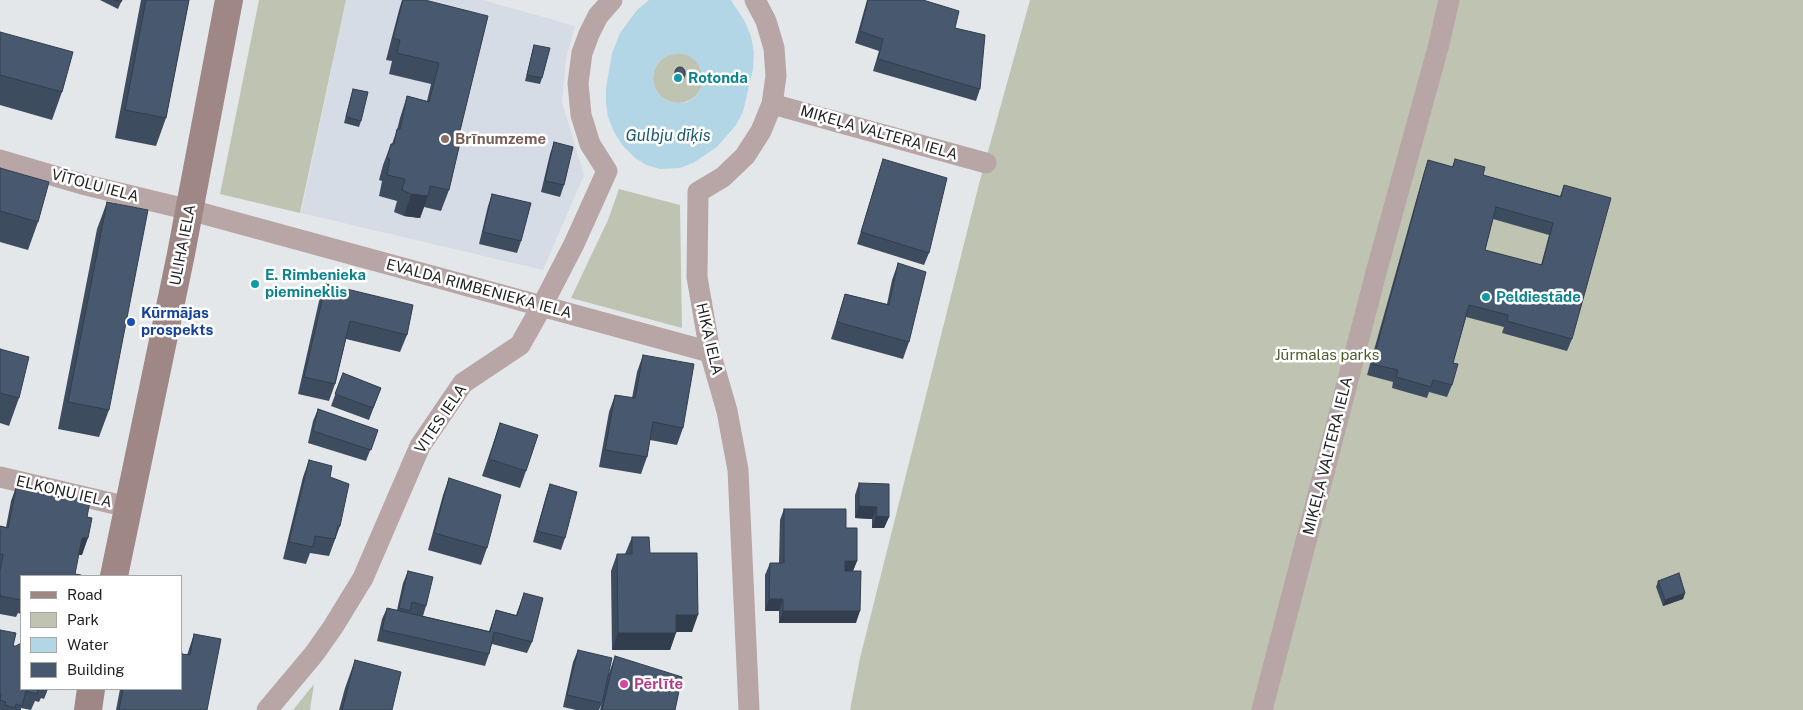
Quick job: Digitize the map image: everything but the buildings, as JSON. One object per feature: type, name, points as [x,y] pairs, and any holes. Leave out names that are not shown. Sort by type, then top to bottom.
[{"type":"main road","name":"ULIHA IELA","points":[[114,575],[190,210],[229,0]]},
{"type":"main road","points":[[88,710],[92,690]]},
{"type":"street","name":"VITES IELA","points":[[267,710],[324,641],[363,578],[420,446],[463,383],[520,345],[574,244],[607,171],[590,144],[580,115],[578,83],[582,53],[598,16],[612,0]]},
{"type":"street","name":"HIKA IELA","points":[[749,710],[738,470],[727,411],[710,352],[697,277],[698,192],[723,177],[745,156],[761,132],[772,104],[776,76],[774,48],[766,21],[755,0]]},
{"type":"street","name":"MIĶEĻA VALTERA IELA","points":[[1262,710],[1376,269],[1439,44],[1448,0]]},
{"type":"street","name":"MIĶEĻA VALTERA IELA","points":[[772,104],[986,163]]},
{"type":"street","name":"VĪTOLU IELA","points":[[0,160],[82,184],[190,210]]},
{"type":"street","name":"EVALDA RIMBENIEKA IELA","points":[[190,210],[710,352]]},
{"type":"street","name":"ELKOŅU IELA","points":[[0,478],[128,507]]},
{"type":"shaded area","name":"Brīnumzeme","points":[[346,0],[483,0],[575,26],[566,59],[562,102],[584,175],[543,270],[301,213]]},
{"type":"green space","points":[[259,0],[346,0],[300,213],[220,194]]},
{"type":"green space","name":"Jūrmalas parks","points":[[1030,0],[1803,0],[1803,710],[850,710],[860,658],[979,184]]},
{"type":"green space","points":[[678,53],[688,55],[696,60],[701,68],[703,78],[701,88],[696,96],[688,101],[678,103],[668,101],[660,96],[655,88],[653,78],[655,68],[660,60],[668,55]]},
{"type":"green space","points":[[619,189],[680,205],[682,328],[571,298],[608,220]]},
{"type":"green space","points":[[314,684],[310,710],[293,710]]},
{"type":"water","name":"Gulbju dīķis","points":[[649,0],[731,0],[745,22],[751,36],[754,53],[753,69],[743,112],[736,125],[717,147],[693,163],[680,168],[660,169],[646,165],[635,158],[623,146],[614,132],[608,117],[606,88],[612,53],[620,33],[637,10]],"holes":[[[682,53],[696,61],[703,75],[703,84],[694,98],[687,102],[670,102],[657,92],[653,76],[655,68],[659,61],[666,56]]]},
{"type":"place","name":"Rotonda","points":[[678,78]]},
{"type":"place","name":"Brīnumzeme","points":[[445,139]]},
{"type":"place","name":"E. Rimbenieka piemineklis","points":[[255,284]]},
{"type":"place","name":"Peldiestāde","points":[[1486,297]]},
{"type":"place","name":"Kūrmājas prospekts","points":[[131,322]]},
{"type":"place","name":"Pērlīte","points":[[624,684]]}]
